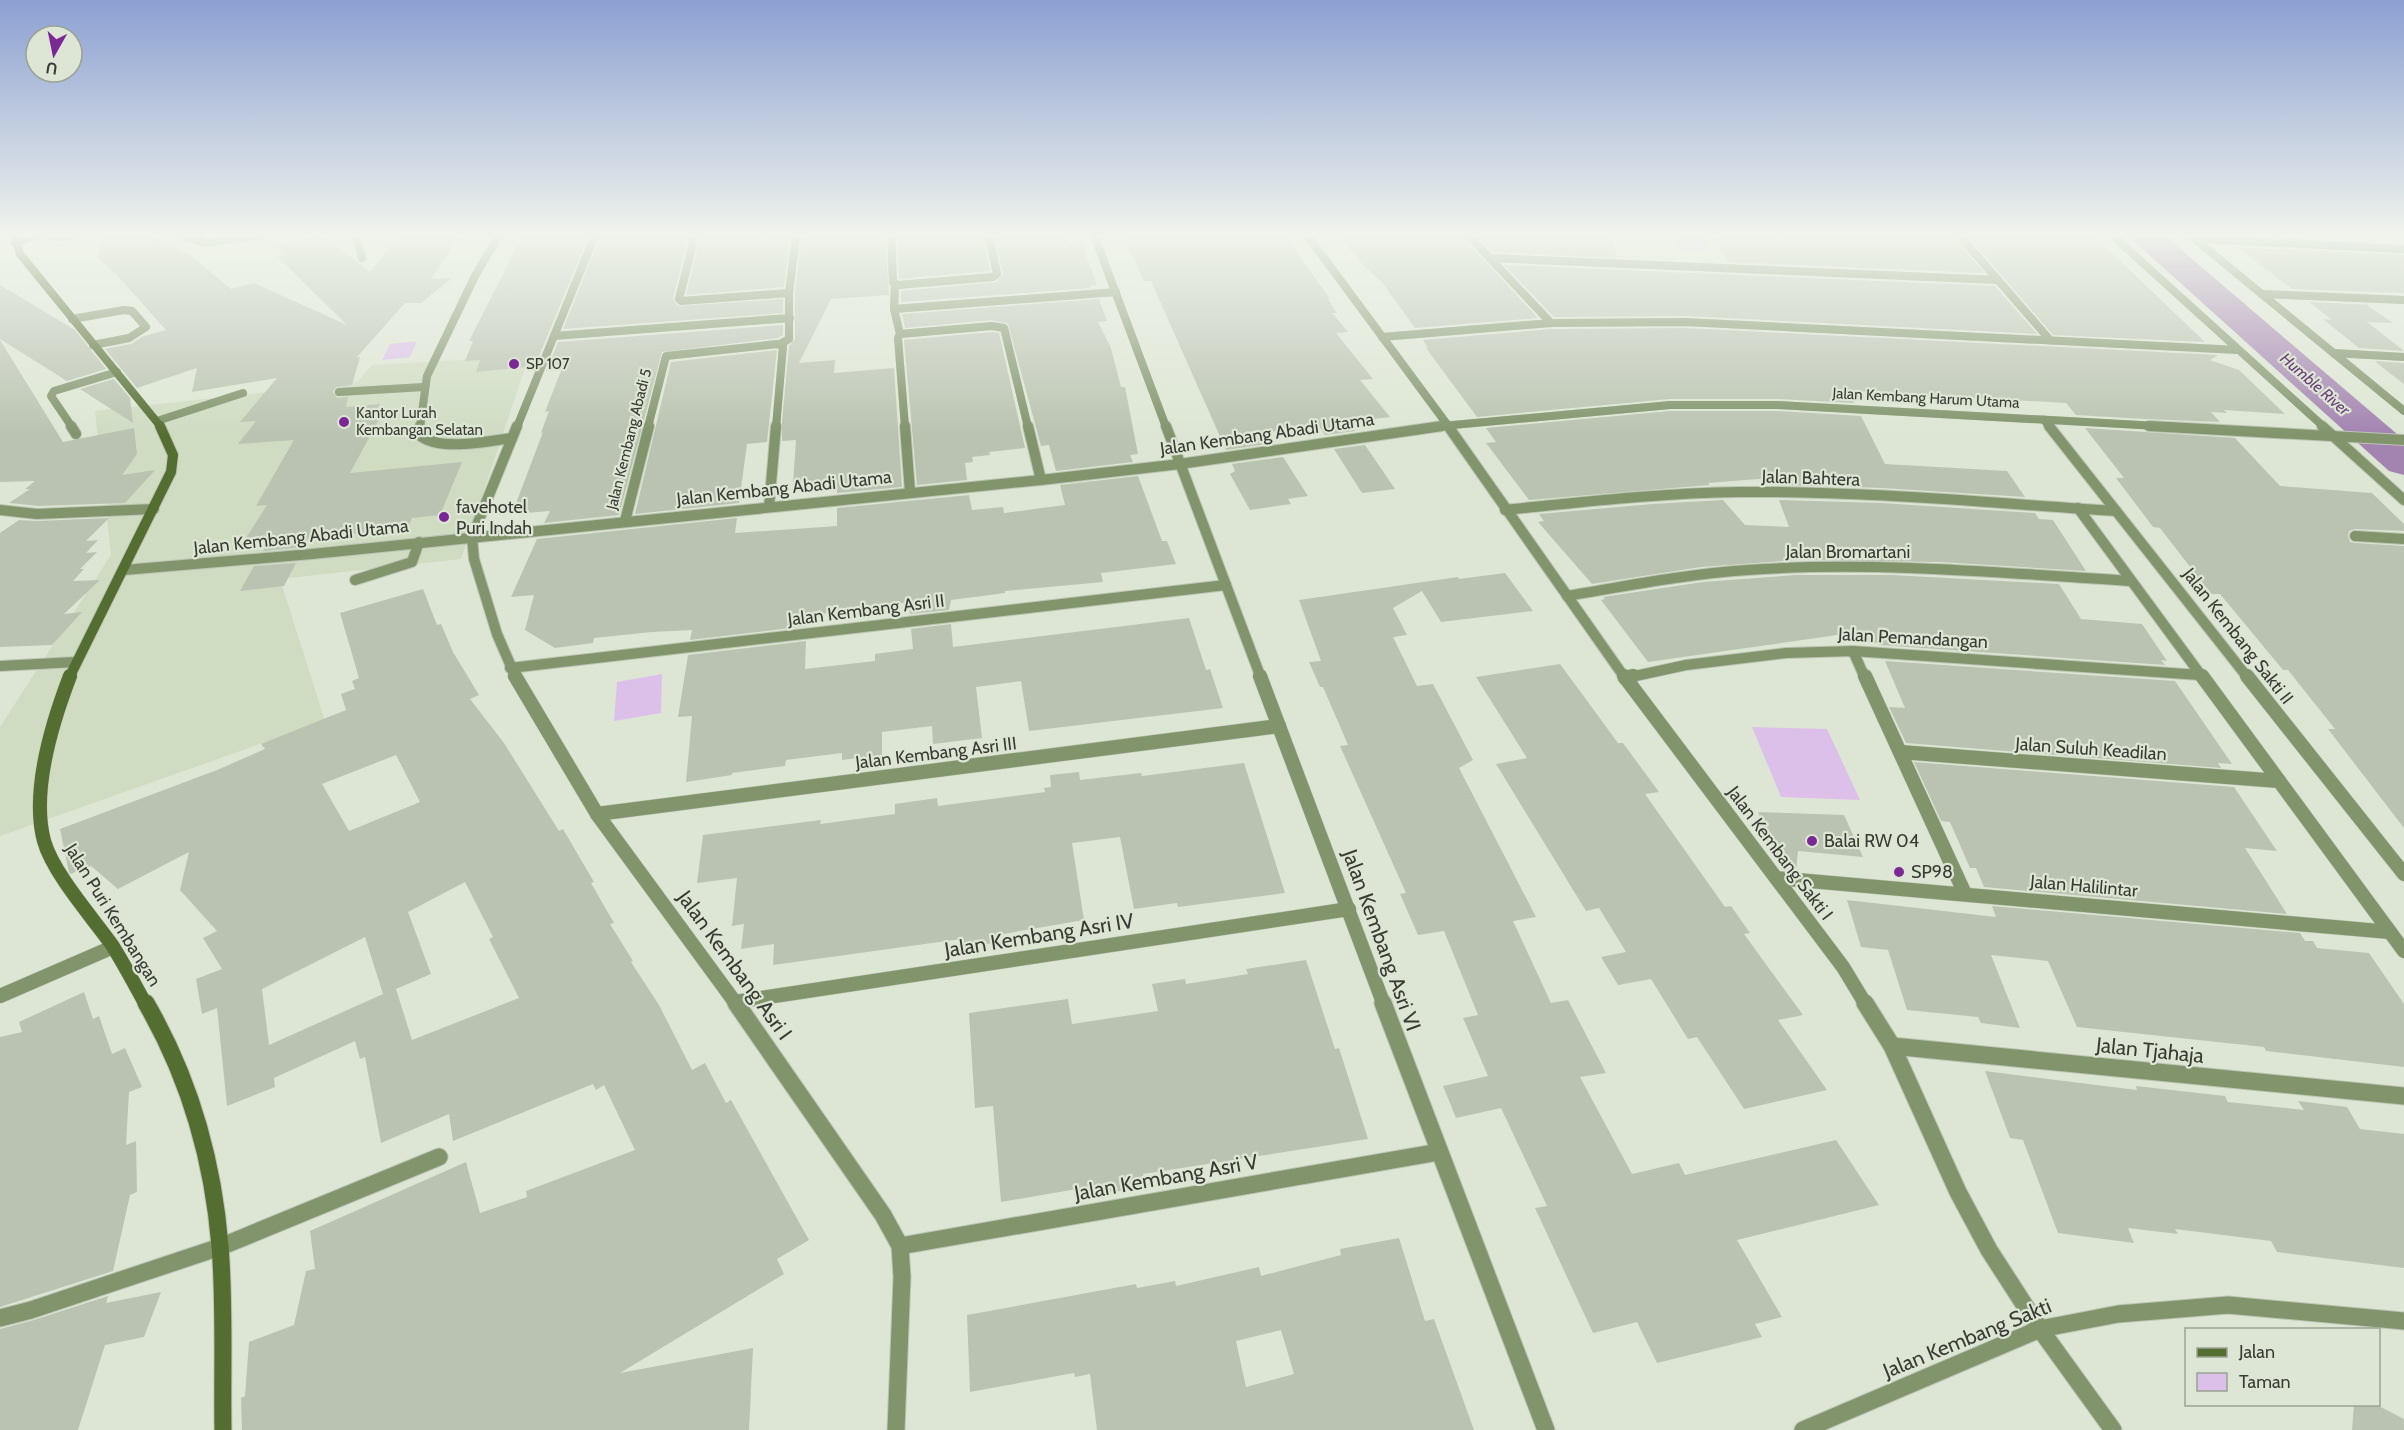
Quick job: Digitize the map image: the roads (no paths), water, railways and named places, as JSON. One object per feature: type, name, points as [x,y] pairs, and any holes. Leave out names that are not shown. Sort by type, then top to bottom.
[{"type":"main road","name":"Jalan Puri Kembangan","points":[[58,302],[157,422],[168,440],[173,455],[171,472],[124,570],[75,662],[61,699],[41,781],[39,814],[45,844],[62,875],[113,948],[167,1040],[195,1116],[210,1171],[220,1247],[223,1430]]},
{"type":"street","points":[[463,302],[424,387],[419,435],[422,439],[441,444],[512,438]]},
{"type":"street","points":[[471,537],[568,302]]},
{"type":"street","points":[[769,507],[783,346],[780,344],[789,339],[789,302]]},
{"type":"street","points":[[894,302],[900,334],[898,338],[910,492]]},
{"type":"street","points":[[894,309],[989,302]]},
{"type":"street","name":"Jalan Kembang Asri VI","points":[[1120,302],[1439,1152],[1546,1430]]},
{"type":"street","name":"Jalan Kembang Sakti I","points":[[1356,302],[1447,425],[1625,678],[1843,967],[1892,1046],[1958,1192],[1984,1241],[2040,1329],[2113,1430]]},
{"type":"street","points":[[1531,302],[1551,323]]},
{"type":"street","points":[[2017,302],[2050,339]]},
{"type":"street","points":[[2186,302],[2404,500]]},
{"type":"street","points":[[2271,302],[2404,411]]},
{"type":"street","points":[[72,319],[124,310],[132,311],[146,327],[144,331],[93,345]]},
{"type":"street","points":[[554,336],[790,318]]},
{"type":"street","points":[[1382,337],[1551,323],[1727,324],[2238,350]]},
{"type":"street","points":[[900,334],[992,326],[1004,328],[1041,480]]},
{"type":"street","name":"Jalan Kembang Abadi 5","points":[[625,521],[666,356],[780,344]]},
{"type":"street","points":[[2334,353],[2404,357]]},
{"type":"street","points":[[76,434],[51,396],[54,391],[117,372]]},
{"type":"street","points":[[339,392],[424,387]]},
{"type":"street","points":[[157,422],[243,393]]},
{"type":"street","name":"Jalan Kembang Harum Utama","points":[[1447,425],[1616,408],[1721,404],[2404,441]]},
{"type":"street","name":"Jalan Kembang Sakti II","points":[[2044,420],[2404,874]]},
{"type":"street","name":"Jalan Kembang Abadi Utama","points":[[124,570],[1041,480],[1180,464],[1447,425]]},
{"type":"street","name":"Jalan Bahtera","points":[[1505,510],[1645,496],[1741,492],[1841,495],[2116,511]]},
{"type":"street","points":[[2078,508],[2404,951]]},
{"type":"street","points":[[0,510],[37,514],[154,509]]},
{"type":"street","points":[[2355,536],[2404,539]]},
{"type":"street","name":"Jalan Kembang Asri I","points":[[471,537],[474,559],[510,668],[597,814],[735,1002],[883,1215],[900,1246],[902,1277],[896,1430]]},
{"type":"street","points":[[355,580],[412,562],[419,542]]},
{"type":"street","name":"Jalan Bromartani","points":[[1567,596],[1685,576],[1810,567],[1959,570],[2131,581]]},
{"type":"street","name":"Jalan Kembang Asri II","points":[[510,668],[1226,585]]},
{"type":"street","points":[[1852,651],[1965,894]]},
{"type":"street","name":"Jalan Pemandangan","points":[[1625,678],[1686,665],[1774,654],[1852,651],[2200,675]]},
{"type":"street","points":[[0,666],[75,662]]},
{"type":"street","name":"Jalan Kembang Asri III","points":[[597,814],[1279,726]]},
{"type":"street","name":"Jalan Suluh Keadilan","points":[[1900,752],[2279,781]]},
{"type":"street","name":"Jalan Halilintar","points":[[1776,878],[2390,932]]},
{"type":"street","name":"Jalan Kembang Asri IV","points":[[735,1002],[1349,909]]},
{"type":"street","points":[[0,996],[113,948]]},
{"type":"street","name":"Jalan Tjahaja","points":[[1892,1046],[2404,1096]]},
{"type":"street","name":"Jalan Kembang Asri V","points":[[900,1246],[1439,1152]]},
{"type":"street","points":[[0,1318],[31,1310],[220,1247],[439,1157]]},
{"type":"street","name":"Jalan Kembang Sakti","points":[[1803,1430],[2040,1329],[2118,1314],[2228,1305],[2404,1321]]},
{"type":"waterway","name":"Humble River","points":[[2222,302],[2404,462]]},
{"type":"place","name":"SP 107","points":[[514,364]]},
{"type":"place","name":"Kantor Lurah Kembangan Selatan","points":[[344,422]]},
{"type":"place","name":"favehotel Puri Indah","points":[[444,517]]},
{"type":"place","name":"Balai RW 04","points":[[1812,841]]},
{"type":"place","name":"SP98","points":[[1899,872]]}]
